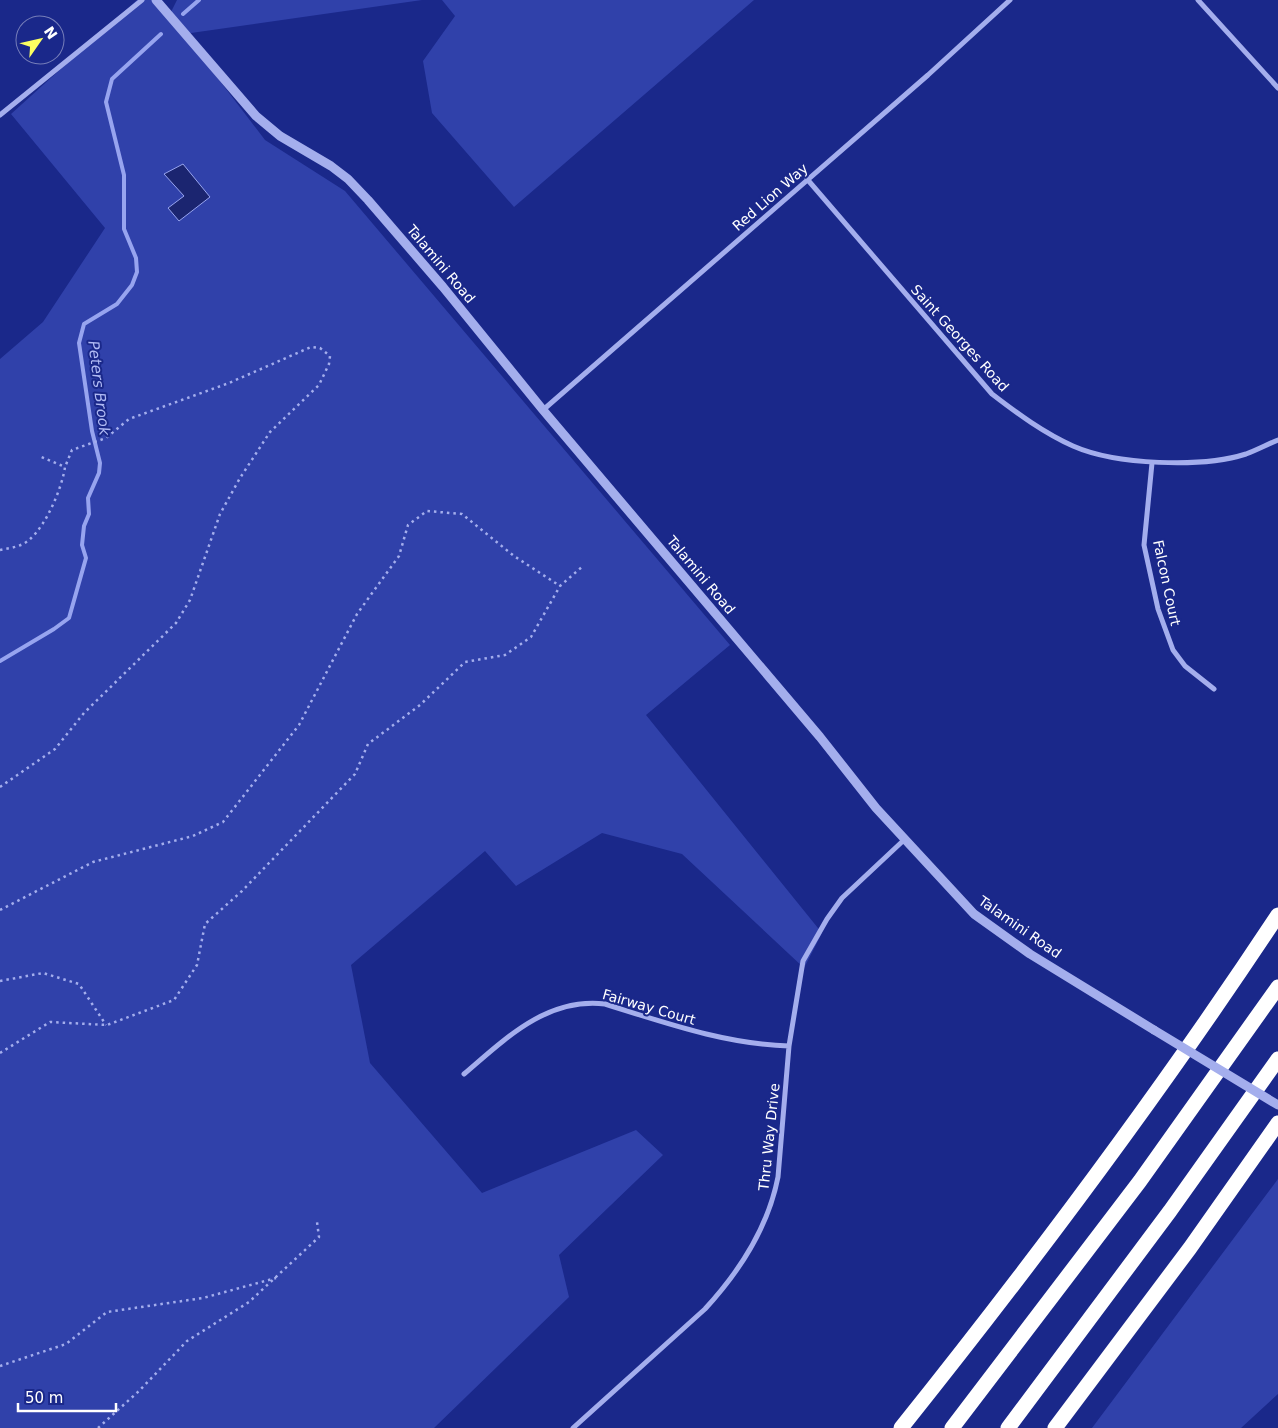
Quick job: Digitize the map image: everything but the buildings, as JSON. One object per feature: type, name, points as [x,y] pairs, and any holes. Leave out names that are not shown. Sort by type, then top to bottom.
[{"type":"highway","points":[[901,1428],[1085,1189],[1278,915]]},
{"type":"highway","points":[[952,1428],[1140,1180],[1278,987]]},
{"type":"highway","points":[[1008,1428],[1170,1211],[1278,1059]]},
{"type":"highway","points":[[1055,1428],[1190,1248],[1278,1123]]},
{"type":"street","points":[[0,115],[142,0]]},
{"type":"street","name":"Talamini Road","points":[[156,0],[256,116],[280,136],[331,166],[348,179],[368,200],[905,839],[974,914],[1030,954],[1278,1106]]},
{"type":"street","name":"Red Lion Way","points":[[543,410],[928,75],[1010,0]]},
{"type":"street","points":[[1198,0],[1278,88]]},
{"type":"street","name":"Saint Georges Road","points":[[807,179],[992,394],[1024,418],[1074,446],[1121,459],[1152,463],[1220,460],[1247,454],[1278,440]]},
{"type":"street","name":"Falcon Court","points":[[1152,463],[1144,545],[1158,609],[1173,650],[1184,666],[1214,689]]},
{"type":"street","name":"Thru Way Drive","points":[[573,1428],[705,1309],[721,1290],[760,1235],[774,1198],[778,1177],[789,1046],[803,961],[842,898],[905,839]]},
{"type":"street","name":"Fairway Court","points":[[464,1074],[511,1033],[535,1019],[567,1005],[589,1002],[605,1004],[700,1034],[756,1045],[789,1046]]},
{"type":"path","points":[[0,550],[18,546],[30,540],[38,530],[56,498],[72,450],[106,438],[129,419],[229,383],[311,347],[320,348],[330,356],[329,364],[319,385],[270,432],[240,478],[220,514],[190,600],[176,624],[84,713],[55,749],[0,787]]},
{"type":"path","points":[[39,456],[65,467]]},
{"type":"path","points":[[0,910],[93,862],[192,836],[223,822],[299,725],[357,614],[399,556],[408,525],[427,511],[462,514],[514,556],[560,586]]},
{"type":"path","points":[[0,1053],[50,1022],[106,1025],[174,1000],[197,964],[206,924],[242,891],[355,774],[368,744],[420,705],[465,662],[506,655],[532,637],[560,586],[583,566]]},
{"type":"path","points":[[0,981],[43,973],[79,984],[106,1025]]},
{"type":"path","points":[[98,1428],[139,1391],[187,1341],[249,1302],[277,1278],[319,1237],[317,1222]]},
{"type":"path","points":[[0,1366],[66,1344],[107,1312],[204,1298],[277,1278]]},
{"type":"shaded area","points":[[137,0],[155,0],[169,16],[177,0],[422,0],[184,34],[265,140],[345,191],[730,645],[646,715],[822,933],[804,968],[682,854],[602,833],[516,886],[485,851],[351,965],[370,1063],[482,1193],[636,1130],[663,1155],[559,1255],[569,1297],[434,1428],[0,1428],[0,359],[43,322],[105,228],[11,114]]},
{"type":"shaded area","points":[[442,0],[754,0],[514,207],[432,113],[423,61],[455,16]]},
{"type":"shaded area","points":[[183,164],[210,197],[179,221],[168,208],[184,196],[164,174]]},
{"type":"shaded area","points":[[1278,1179],[1278,1394],[1241,1428],[1092,1428]]},
{"type":"waterway","name":"Peters Brook","points":[[183,14],[199,0]]},
{"type":"waterway","name":"Peters Brook","points":[[0,661],[69,618],[86,558],[82,545],[84,526],[89,514],[88,498],[99,473],[100,463],[92,431],[79,343],[84,324],[117,304],[132,285],[137,272],[136,258],[124,229],[124,175],[106,102],[112,79],[161,34]]}]
